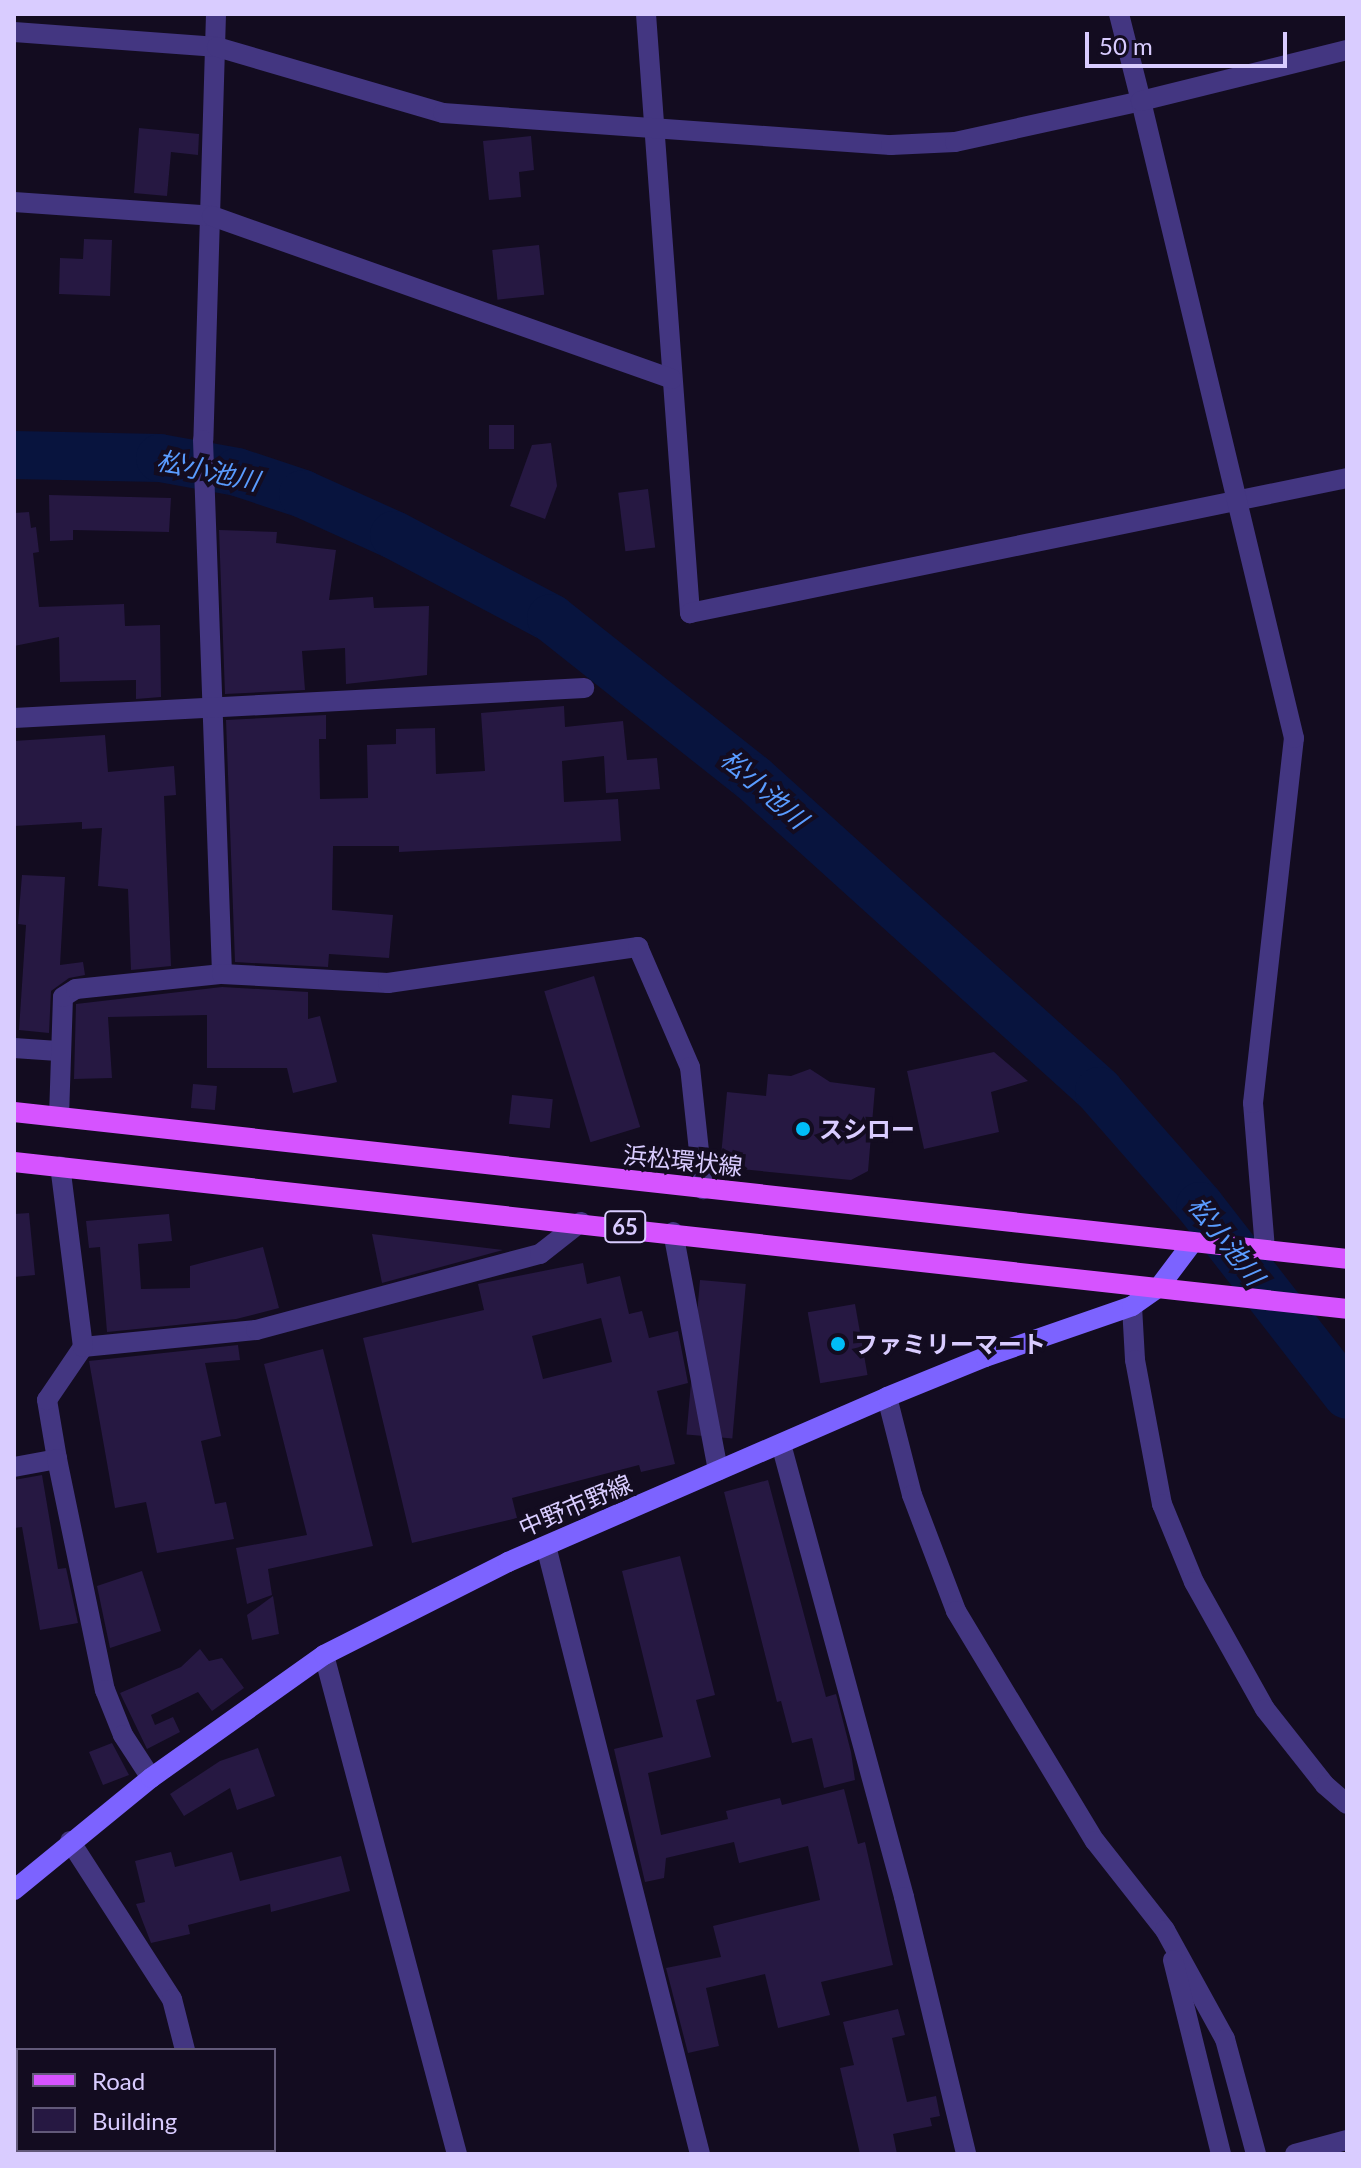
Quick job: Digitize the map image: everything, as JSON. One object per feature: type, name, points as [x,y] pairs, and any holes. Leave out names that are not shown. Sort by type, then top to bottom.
[{"type":"main road","name":"浜松環状線","points":[[14,1112],[1347,1259]]},
{"type":"main road","name":"65","points":[[14,1162],[673,1232],[1347,1309]]},
{"type":"main road","name":"中野市野線","points":[[14,1890],[70,1841],[151,1778],[324,1655],[546,1546],[887,1397],[985,1357],[1132,1306],[1159,1287],[1193,1242]]},
{"type":"street","points":[[216,14],[203,440],[222,974]]},
{"type":"street","points":[[646,14],[690,613],[1239,503],[1347,478]]},
{"type":"street","points":[[1119,14],[1294,738],[1253,1103],[1261,1250]]},
{"type":"street","points":[[14,32],[217,47],[443,113],[891,145],[955,142],[1141,101],[1347,50]]},
{"type":"street","points":[[14,202],[212,216],[672,379]]},
{"type":"street","points":[[14,718],[584,688]]},
{"type":"street","points":[[59,1117],[58,1051],[63,997],[76,989],[222,974],[388,983],[638,947],[690,1067],[703,1189]]},
{"type":"street","points":[[14,1048],[58,1051]]},
{"type":"street","points":[[60,1166],[83,1347],[47,1400],[105,1690],[123,1735],[151,1778]]},
{"type":"street","points":[[83,1347],[256,1330],[540,1254],[581,1222]]},
{"type":"street","points":[[673,1232],[718,1471]]},
{"type":"street","points":[[1132,1306],[1135,1360],[1162,1504],[1194,1582],[1265,1709],[1325,1785],[1347,1804]]},
{"type":"street","points":[[887,1397],[912,1495],[956,1611],[1095,1841],[1165,1930],[1225,2039],[1256,2154]]},
{"type":"street","points":[[781,1444],[904,1897],[966,2154]]},
{"type":"street","points":[[14,1467],[57,1459]]},
{"type":"street","points":[[546,1546],[700,2154]]},
{"type":"street","points":[[324,1655],[457,2154]]},
{"type":"street","points":[[70,1841],[172,1999],[184,2048]]},
{"type":"street","points":[[1165,1930],[1221,2154]]},
{"type":"street","points":[[1295,2154],[1347,2140]]},
{"type":"building","points":[[139,128],[199,134],[198,155],[171,152],[167,196],[134,193]]},
{"type":"building","points":[[531,136],[534,170],[519,172],[521,197],[489,200],[483,141]]},
{"type":"building","points":[[84,239],[112,240],[110,296],[59,294],[60,258],[83,259]]},
{"type":"building","points":[[539,245],[544,295],[497,300],[492,250]]},
{"type":"building","points":[[489,425],[514,425],[514,449],[489,449]]},
{"type":"building","points":[[551,443],[557,486],[545,519],[510,506],[532,445]]},
{"type":"building","points":[[648,489],[655,548],[625,551],[618,493]]},
{"type":"building","points":[[49,495],[171,498],[169,532],[73,530],[73,540],[50,541]]},
{"type":"building","points":[[29,512],[31,528],[36,527],[39,552],[33,553],[39,607],[124,604],[125,626],[160,625],[161,697],[136,699],[136,680],[60,682],[59,637],[14,646],[14,513]]},
{"type":"building","points":[[219,530],[277,532],[276,543],[336,550],[329,600],[373,597],[374,608],[429,606],[427,675],[346,684],[345,648],[302,651],[305,690],[225,694]]},
{"type":"building","points":[[564,706],[565,727],[623,721],[627,760],[657,758],[660,789],[606,793],[604,756],[562,761],[564,802],[618,799],[621,841],[399,852],[399,846],[333,846],[332,910],[393,915],[389,958],[329,954],[328,967],[235,962],[226,720],[326,715],[326,739],[319,739],[320,799],[368,798],[367,745],[396,744],[396,729],[435,728],[436,774],[485,771],[481,713]]},
{"type":"building","points":[[105,735],[108,772],[174,766],[176,795],[164,796],[171,966],[131,970],[128,889],[98,886],[102,828],[82,829],[82,822],[14,826],[14,741]]},
{"type":"building","points":[[22,875],[65,877],[60,965],[83,962],[85,975],[69,978],[51,991],[49,1033],[19,1030],[26,925],[18,924]]},
{"type":"building","points":[[594,976],[640,1127],[590,1142],[544,991]]},
{"type":"building","points":[[222,987],[308,992],[308,1019],[320,1016],[337,1082],[293,1093],[287,1068],[207,1068],[207,1015],[108,1017],[112,1078],[74,1079],[76,1004]]},
{"type":"building","points":[[994,1052],[1028,1081],[991,1092],[999,1132],[924,1149],[907,1071]]},
{"type":"building","points":[[810,1069],[830,1082],[875,1088],[868,1171],[851,1180],[720,1167],[727,1092],[766,1096],[768,1074],[791,1076]]},
{"type":"building","points":[[193,1084],[217,1086],[215,1110],[191,1108]]},
{"type":"building","points":[[512,1095],[553,1099],[550,1128],[509,1124]]},
{"type":"building","points":[[29,1213],[35,1275],[14,1277],[14,1214]]},
{"type":"building","points":[[169,1214],[172,1241],[138,1244],[141,1289],[190,1288],[190,1266],[263,1247],[279,1308],[236,1319],[107,1332],[100,1247],[89,1248],[86,1221]]},
{"type":"building","points":[[372,1234],[503,1250],[382,1283]]},
{"type":"building","points":[[583,1263],[587,1284],[620,1276],[629,1314],[642,1311],[649,1338],[678,1331],[688,1383],[657,1391],[675,1464],[641,1472],[639,1465],[512,1498],[517,1518],[412,1543],[363,1338],[484,1310],[478,1284]],"holes":[[[601,1318],[612,1362],[543,1379],[532,1336]]]},
{"type":"building","points":[[700,1280],[746,1284],[732,1438],[686,1434]]},
{"type":"building","name":"ファミリーマート","points":[[855,1304],[868,1375],[820,1383],[808,1312]]},
{"type":"building","points":[[238,1345],[240,1360],[205,1363],[221,1436],[201,1441],[215,1504],[226,1502],[234,1539],[157,1553],[146,1502],[115,1508],[89,1361]]},
{"type":"building","points":[[323,1349],[373,1546],[268,1569],[272,1595],[247,1604],[236,1548],[307,1535],[264,1364]]},
{"type":"building","points":[[42,1475],[58,1569],[66,1568],[78,1623],[40,1630],[22,1527],[14,1528],[14,1480]]},
{"type":"building","points":[[768,1480],[826,1697],[836,1694],[851,1752],[855,1780],[824,1788],[812,1738],[792,1743],[781,1701],[777,1702],[724,1492]]},
{"type":"building","points":[[680,1556],[715,1695],[696,1700],[711,1757],[648,1773],[661,1835],[728,1819],[726,1811],[780,1798],[782,1805],[844,1789],[858,1844],[865,1842],[893,1965],[821,1982],[830,2015],[778,2028],[765,1974],[706,1988],[719,2046],[688,2053],[666,1968],[721,1957],[713,1926],[820,1900],[808,1846],[739,1863],[734,1842],[666,1858],[664,1878],[645,1882],[614,1749],[663,1737],[622,1571]]},
{"type":"building","points":[[142,1571],[161,1631],[110,1648],[97,1586]]},
{"type":"building","points":[[273,1596],[279,1634],[252,1640],[247,1615]]},
{"type":"building","points":[[200,1649],[209,1661],[222,1658],[244,1688],[212,1711],[198,1692],[151,1715],[155,1725],[173,1717],[180,1732],[147,1749],[120,1693],[181,1667]]},
{"type":"building","points":[[112,1743],[129,1775],[103,1785],[89,1752]]},
{"type":"building","points":[[258,1748],[275,1796],[237,1810],[230,1788],[184,1816],[170,1794],[220,1761]]},
{"type":"building","points":[[171,1852],[175,1867],[232,1852],[240,1881],[341,1856],[350,1891],[271,1912],[270,1904],[188,1925],[190,1934],[151,1943],[136,1904],[145,1902],[135,1861]]},
{"type":"building","points":[[898,2009],[905,2035],[892,2038],[907,2102],[936,2096],[940,2116],[930,2118],[932,2126],[893,2134],[897,2154],[860,2154],[840,2068],[854,2065],[843,2022]]},
{"type":"waterway","name":"松小池川","points":[[14,455],[160,458],[237,472],[303,494],[394,535],[551,618],[753,778],[1099,1091],[1200,1206],[1347,1395]]},
{"type":"place","name":"スシロー","points":[[803,1129]]},
{"type":"place","name":"ファミリーマート","points":[[838,1344]]}]
